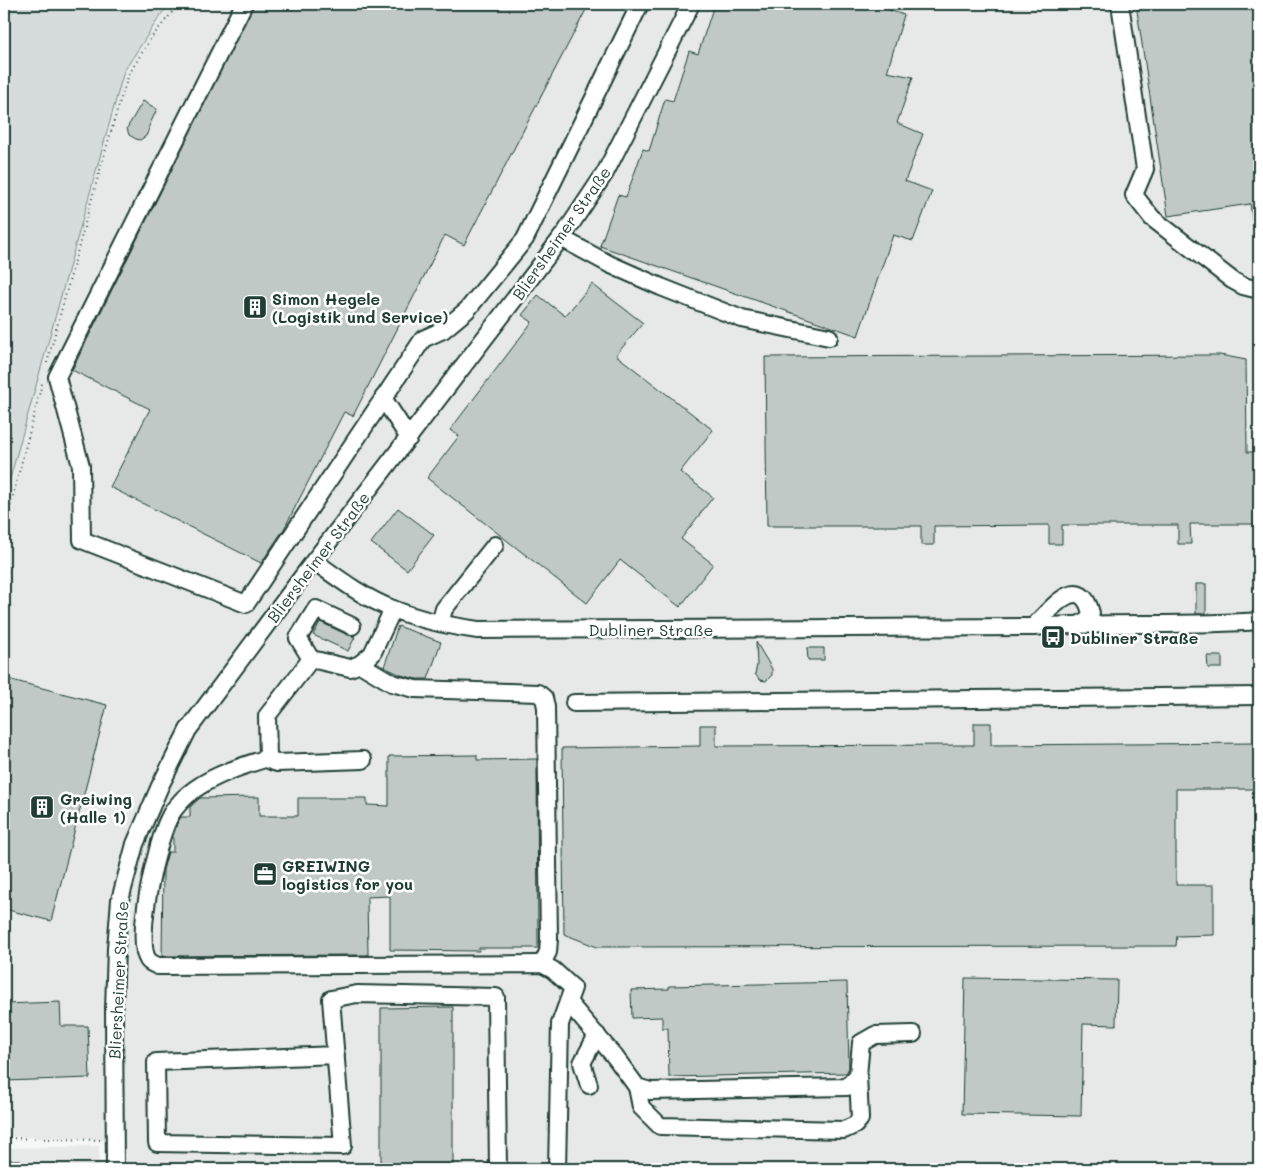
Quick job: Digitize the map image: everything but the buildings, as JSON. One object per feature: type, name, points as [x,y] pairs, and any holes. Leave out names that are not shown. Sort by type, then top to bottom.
[{"type":"street","points":[[244,4],[57,378],[82,466],[82,540],[246,604],[423,339],[443,330],[467,310],[524,239],[640,4]]},
{"type":"street","name":"Bliersheimer Straße","points":[[115,1169],[114,1009],[120,900],[135,844],[160,786],[188,730],[561,238],[605,173],[691,4]]},
{"type":"street","points":[[1120,4],[1145,169],[1134,195],[1152,218],[1232,280],[1243,286],[1259,290]]},
{"type":"street","points":[[561,238],[610,264],[661,287],[742,319],[829,337]]},
{"type":"street","points":[[383,398],[409,438]]},
{"type":"street","points":[[440,623],[444,608],[495,545]]},
{"type":"street","name":"Dubliner Straße","points":[[314,562],[361,593],[393,610],[440,623],[478,630],[1033,627],[1082,623],[1200,625],[1259,621]]},
{"type":"street","points":[[1033,627],[1066,595],[1074,593],[1079,594],[1089,603],[1091,612],[1088,619],[1082,623]]},
{"type":"street","points":[[352,626],[316,609],[298,638],[311,659],[350,668],[360,664],[372,654],[393,610]]},
{"type":"street","points":[[268,758],[267,716],[311,659]]},
{"type":"street","points":[[360,664],[392,683],[415,689],[538,693],[544,698],[546,707],[549,938],[548,952],[542,964]]},
{"type":"street","points":[[574,703],[1259,696]]},
{"type":"street","points":[[268,758],[277,763],[363,760]]},
{"type":"street","points":[[268,758],[240,767],[196,788],[178,804],[168,819],[152,868],[146,913],[144,948],[148,960],[152,964],[158,966],[542,964],[553,970],[597,1035],[636,1086],[641,1107],[660,1126],[844,1130],[855,1125],[860,1119],[858,1075],[861,1043],[875,1035],[913,1034]]},
{"type":"street","points":[[336,1054],[156,1062],[157,1143],[343,1146],[336,1054],[331,999],[357,994],[496,997],[498,1169]]},
{"type":"street","points":[[557,1169],[560,1024],[570,995]]},
{"type":"street","points":[[589,1085],[582,1063],[597,1035]]},
{"type":"street","points":[[636,1086],[650,1091],[847,1087],[858,1075]]},
{"type":"path","points":[[46,367],[90,205],[119,104],[130,74],[151,38],[180,4]]},
{"type":"path","points":[[4,530],[44,377]]},
{"type":"path","points":[[4,1138],[114,1140]]},
{"type":"shaded area","points":[[4,4],[171,4],[162,13],[124,71],[4,500]]},
{"type":"shaded area","points":[[171,4],[1259,4],[1259,1169],[115,1169],[114,1140],[4,1136],[4,500],[124,71],[162,13]]},
{"type":"shaded area","points":[[99,1146],[99,1169],[4,1169],[4,1148]]},
{"type":"place","name":"Simon Hegele (Logistik und Service)","points":[[255,307]]},
{"type":"place","name":"Dubliner Straße","points":[[1053,637]]},
{"type":"place","name":"Greiwing (Halle 1)","points":[[42,807]]},
{"type":"place","name":"GREIWING logistics for you","points":[[265,874]]}]
